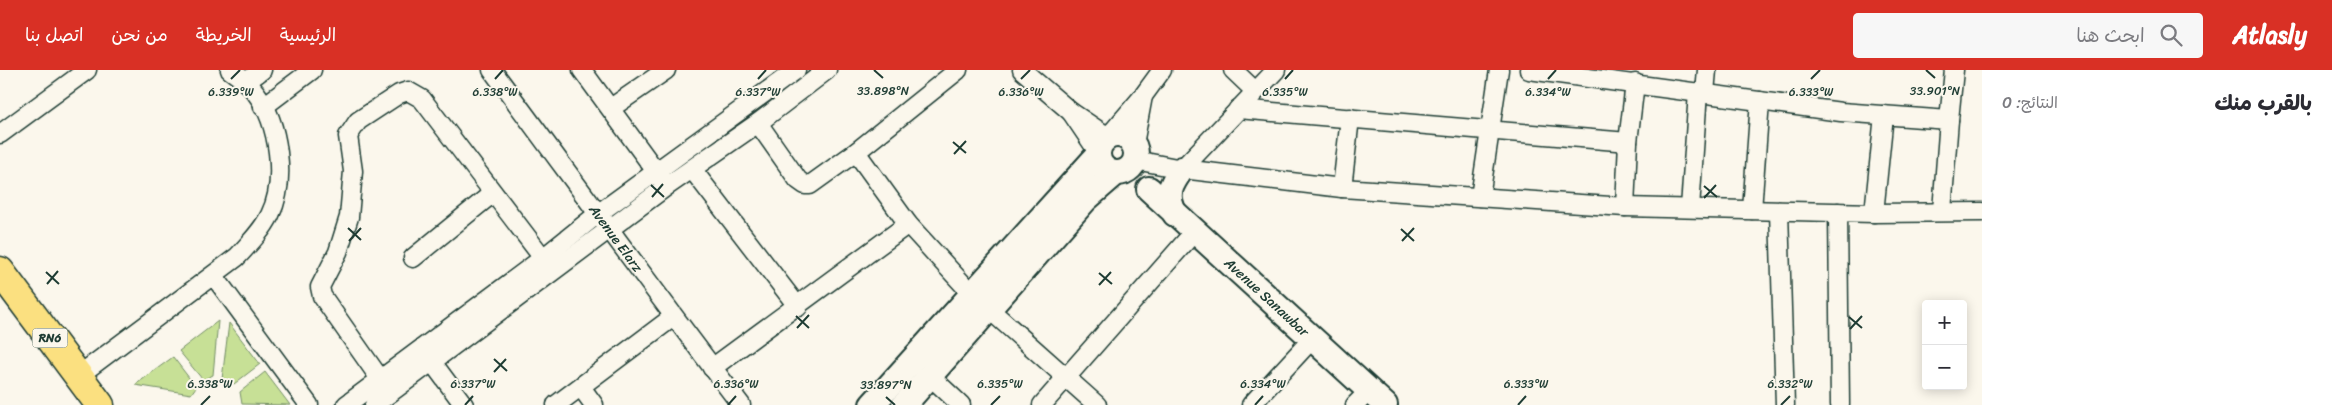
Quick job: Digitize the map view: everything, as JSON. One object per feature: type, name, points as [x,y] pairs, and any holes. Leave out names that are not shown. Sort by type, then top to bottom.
[{"type":"main road","name":"RN6","points":[[0,271],[100,405]]},
{"type":"street","points":[[78,376],[237,257],[258,235],[270,214],[277,196],[280,172],[273,128],[257,95],[246,82],[230,70]]},
{"type":"street","points":[[246,82],[262,70]]},
{"type":"street","points":[[264,106],[312,70]]},
{"type":"street","name":"Avenue Elarz","points":[[492,70],[599,213],[673,317],[741,405]]},
{"type":"street","points":[[582,70],[667,186]]},
{"type":"street","points":[[611,108],[666,70]]},
{"type":"street","points":[[346,405],[432,362],[475,319],[543,258],[599,213],[796,70]]},
{"type":"street","points":[[758,122],[798,180],[805,184],[814,182],[856,152],[958,70]]},
{"type":"street","points":[[1022,70],[1071,112],[1101,148],[1102,165],[1128,162],[1342,188],[1625,207],[1838,212],[1982,212]]},
{"type":"street","points":[[904,405],[930,376],[979,301],[1143,96],[1161,70]]},
{"type":"street","points":[[1232,70],[1255,91]]},
{"type":"street","points":[[1175,214],[1169,203],[1173,180],[1276,70]]},
{"type":"street","points":[[1480,197],[1499,70]]},
{"type":"street","points":[[1529,70],[1884,115],[1949,120]]},
{"type":"street","points":[[1690,208],[1701,92],[1707,70]]},
{"type":"street","points":[[1942,211],[1954,70]]},
{"type":"street","points":[[0,134],[75,73]]},
{"type":"street","points":[[374,405],[385,387],[475,319],[610,230],[667,186],[758,122],[815,73]]},
{"type":"street","points":[[1625,207],[1628,142],[1635,83]]},
{"type":"street","points":[[385,387],[322,296],[320,287],[338,252],[349,216],[353,171],[348,136],[358,121],[399,94],[408,92],[422,99],[543,258]]},
{"type":"street","points":[[872,405],[1085,200],[1128,162],[1143,96]]},
{"type":"street","points":[[1752,210],[1760,100]]},
{"type":"street","points":[[1238,109],[1628,142]]},
{"type":"street","points":[[1874,212],[1884,115]]},
{"type":"street","points":[[1342,188],[1350,118]]},
{"type":"street","points":[[1101,148],[1124,136],[1128,162]]},
{"type":"street","points":[[856,152],[908,224],[979,301],[1068,377],[1097,405]]},
{"type":"street","name":"Avenue Sanawbar","points":[[1128,162],[1131,176],[1149,189],[1312,339],[1370,400]]},
{"type":"street","points":[[692,169],[798,307]]},
{"type":"street","points":[[413,258],[493,193]]},
{"type":"street","points":[[1780,210],[1785,405]]},
{"type":"street","points":[[1838,212],[1840,405]]},
{"type":"street","points":[[712,368],[798,307],[908,224]]},
{"type":"street","points":[[1042,405],[1194,232]]},
{"type":"street","points":[[214,276],[309,405]]},
{"type":"street","points":[[556,405],[673,317]]},
{"type":"street","points":[[1251,405],[1312,339]]},
{"type":"street","points":[[432,362],[464,405]]},
{"type":"street","points":[[930,376],[961,405]]},
{"type":"street","points":[[581,387],[594,405]]},
{"type":"green space","points":[[218,321],[213,375],[203,380],[179,351]]},
{"type":"green space","points":[[229,323],[260,364],[234,384],[222,379]]},
{"type":"green space","points":[[173,357],[196,387],[191,394],[135,385]]},
{"type":"green space","points":[[265,372],[290,405],[242,404],[240,392]]}]
